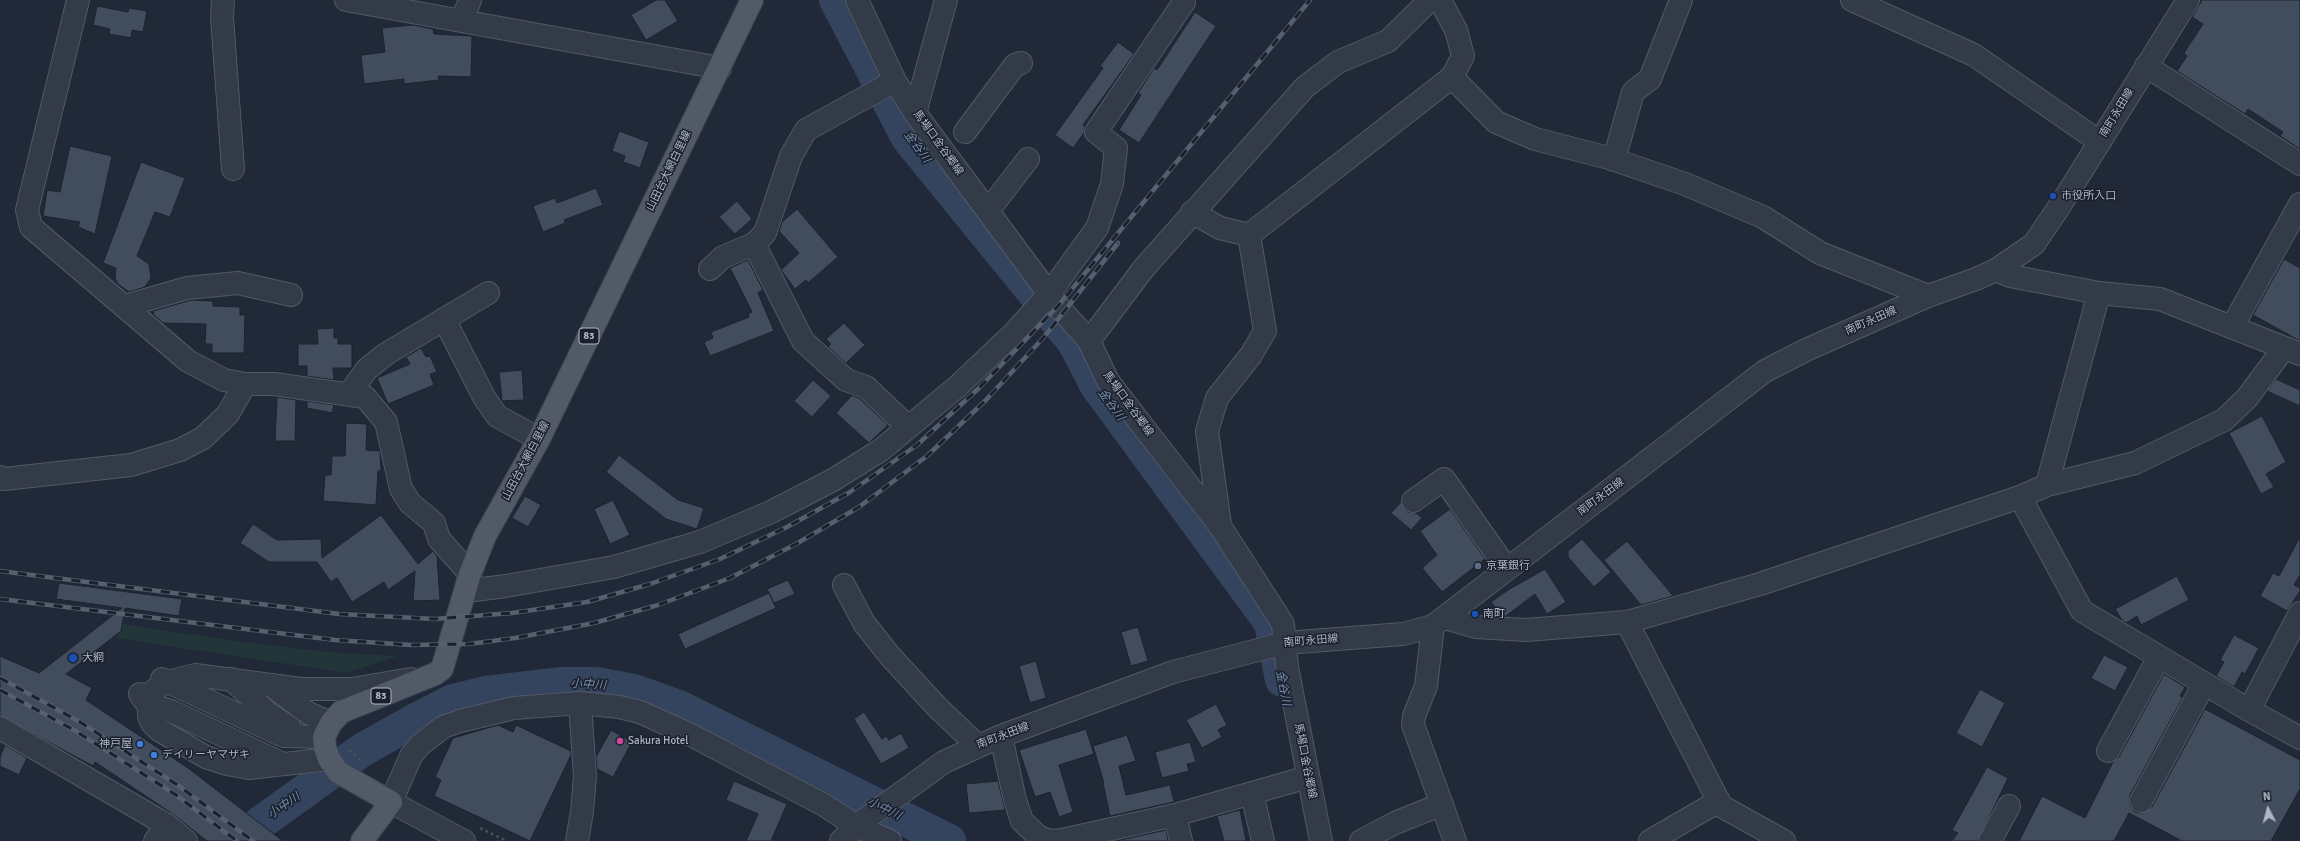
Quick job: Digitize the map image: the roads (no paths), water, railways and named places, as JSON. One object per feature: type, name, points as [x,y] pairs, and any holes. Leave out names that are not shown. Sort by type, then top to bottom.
[{"type":"main road","name":"山田台大網白里線","points":[[435,674],[442,669],[446,658],[468,582],[485,536],[539,439],[752,0]]},
{"type":"main road","name":"83","points":[[320,732],[341,712],[435,674]]},
{"type":"main road","points":[[320,732],[329,759],[338,772],[391,802],[362,841]]},
{"type":"street","points":[[78,0],[27,210],[31,228],[126,306],[188,361],[224,380],[245,384],[274,384],[366,396],[386,422],[401,489],[410,503],[434,523],[439,539],[468,582],[506,586],[614,567],[700,542],[770,512],[833,480],[881,450],[958,386],[1015,332],[1050,294],[1097,228],[1112,184],[1116,148],[1096,132],[1184,2]]},
{"type":"street","points":[[223,0],[222,17],[233,169]]},
{"type":"street","points":[[346,0],[720,68]]},
{"type":"street","points":[[462,20],[470,0]]},
{"type":"street","name":"馬場口金谷郷線","points":[[857,0],[895,81],[915,113],[1050,294],[1089,341],[1108,380],[1220,526],[1283,624],[1287,667],[1322,841]]},
{"type":"street","points":[[915,113],[946,0]]},
{"type":"street","points":[[1089,341],[1144,268],[1192,212],[1305,87],[1338,62],[1388,41],[1430,0]]},
{"type":"street","points":[[1249,235],[1452,77],[1463,56],[1456,30],[1440,0]]},
{"type":"street","points":[[1614,160],[1633,92],[1650,79],[1681,0]]},
{"type":"street","points":[[1852,0],[1974,55],[2100,142]]},
{"type":"street","name":"南町永田線","points":[[841,841],[872,814],[944,762],[1001,736],[1173,672],[1285,643],[1404,634],[1439,622],[1765,371],[1806,350],[1928,296],[1976,280],[1996,270],[2034,244],[2100,142],[2188,0]]},
{"type":"street","points":[[966,132],[1016,65],[1021,63]]},
{"type":"street","points":[[2146,66],[2300,164]]},
{"type":"street","points":[[1452,77],[1496,122],[1535,139],[1614,160],[1685,184],[1762,218],[1820,252],[1928,296]]},
{"type":"street","points":[[710,269],[723,257],[754,244],[765,233],[791,156],[806,130],[895,81]]},
{"type":"street","points":[[988,211],[1028,159]]},
{"type":"street","points":[[2232,328],[2300,204]]},
{"type":"street","points":[[1192,212],[1220,228],[1249,235]]},
{"type":"street","points":[[1220,526],[1207,431],[1217,398],[1251,355],[1265,331],[1249,235]]},
{"type":"street","points":[[754,244],[803,341],[846,380],[866,387],[908,427]]},
{"type":"street","points":[[1455,841],[1413,725],[1414,716],[1426,686],[1439,622],[1476,627],[1526,630],[1627,622],[1760,584],[2020,497],[2047,485],[2135,463],[2224,420],[2295,350],[2232,328],[2160,299],[2098,293],[2010,276],[1996,270]]},
{"type":"street","points":[[126,306],[187,288],[238,283],[292,295]]},
{"type":"street","points":[[349,394],[368,369],[386,354],[488,292]]},
{"type":"street","points":[[2047,485],[2098,293]]},
{"type":"street","points":[[444,319],[484,397],[497,416],[539,439]]},
{"type":"street","points":[[0,477],[4,478],[131,465],[180,450],[203,438],[228,414],[245,384]]},
{"type":"street","points":[[1413,501],[1444,479],[1508,569]]},
{"type":"street","points":[[2020,497],[2082,611],[2204,684],[2300,738]]},
{"type":"street","points":[[844,585],[864,623],[890,656],[937,707],[978,746]]},
{"type":"street","points":[[2249,710],[2300,613]]},
{"type":"street","points":[[1627,622],[1722,806],[1784,841]]},
{"type":"street","points":[[2108,751],[2159,657]]},
{"type":"street","points":[[155,705],[165,693],[172,690],[174,685],[195,675],[251,682],[352,689],[435,674]]},
{"type":"street","points":[[251,682],[287,713],[320,732]]},
{"type":"street","points":[[251,682],[323,710],[320,732]]},
{"type":"street","points":[[251,682],[270,751]]},
{"type":"street","points":[[2141,801],[2204,684]]},
{"type":"street","points":[[174,685],[270,751],[329,759]]},
{"type":"street","points":[[577,841],[582,812],[585,776],[580,703]]},
{"type":"street","points":[[464,841],[391,802],[411,756],[420,745],[443,727],[484,714],[514,708],[580,703],[619,706],[640,712],[691,735],[817,801],[872,814],[890,841]]},
{"type":"street","points":[[155,705],[164,723],[227,764],[249,768],[270,751],[283,736],[320,732]]},
{"type":"street","points":[[155,705],[174,705],[257,745],[266,743],[270,751]]},
{"type":"street","points":[[0,728],[161,833],[186,841]]},
{"type":"street","points":[[1001,736],[1015,800],[1022,821],[1039,837],[1050,841],[1062,840],[1175,815],[1308,777]]},
{"type":"street","points":[[1252,793],[1263,841]]},
{"type":"street","points":[[1650,841],[1719,801]]},
{"type":"street","points":[[1361,841],[1396,823],[1442,804]]},
{"type":"street","points":[[1990,841],[2008,806]]},
{"type":"street","points":[[1175,815],[1181,841]]},
{"type":"waterway","name":"金谷川","points":[[836,0],[908,138],[1074,342],[1097,386],[1271,623],[1282,680]]},
{"type":"waterway","name":"小中川","points":[[235,841],[362,750],[453,701],[486,693],[562,684],[596,684],[634,691],[679,707],[949,841]]},
{"type":"railway","points":[[0,571],[339,614],[435,619],[512,613],[587,602],[650,584],[720,559],[787,527],[850,492],[917,445],[979,388],[1058,306],[1310,0]]},
{"type":"railway","points":[[0,599],[335,640],[411,645],[469,644],[515,638],[594,623],[658,605],[730,578],[796,544],[859,507],[927,456],[986,400],[1044,337],[1118,243]]},
{"type":"railway","points":[[0,678],[80,722],[179,786],[253,841]]},
{"type":"railway","points":[[0,690],[74,730],[176,795],[237,841]]},
{"type":"place","name":"市役所入口","points":[[2053,196]]},
{"type":"place","name":"京葉銀行","points":[[1478,566]]},
{"type":"place","name":"南町","points":[[1475,614]]},
{"type":"place","name":"大網","points":[[73,658]]},
{"type":"place","name":"Sakura Hotel","points":[[620,741]]},
{"type":"place","name":"神戸屋","points":[[140,744]]},
{"type":"place","name":"デイリーヤマザキ","points":[[154,755]]}]
